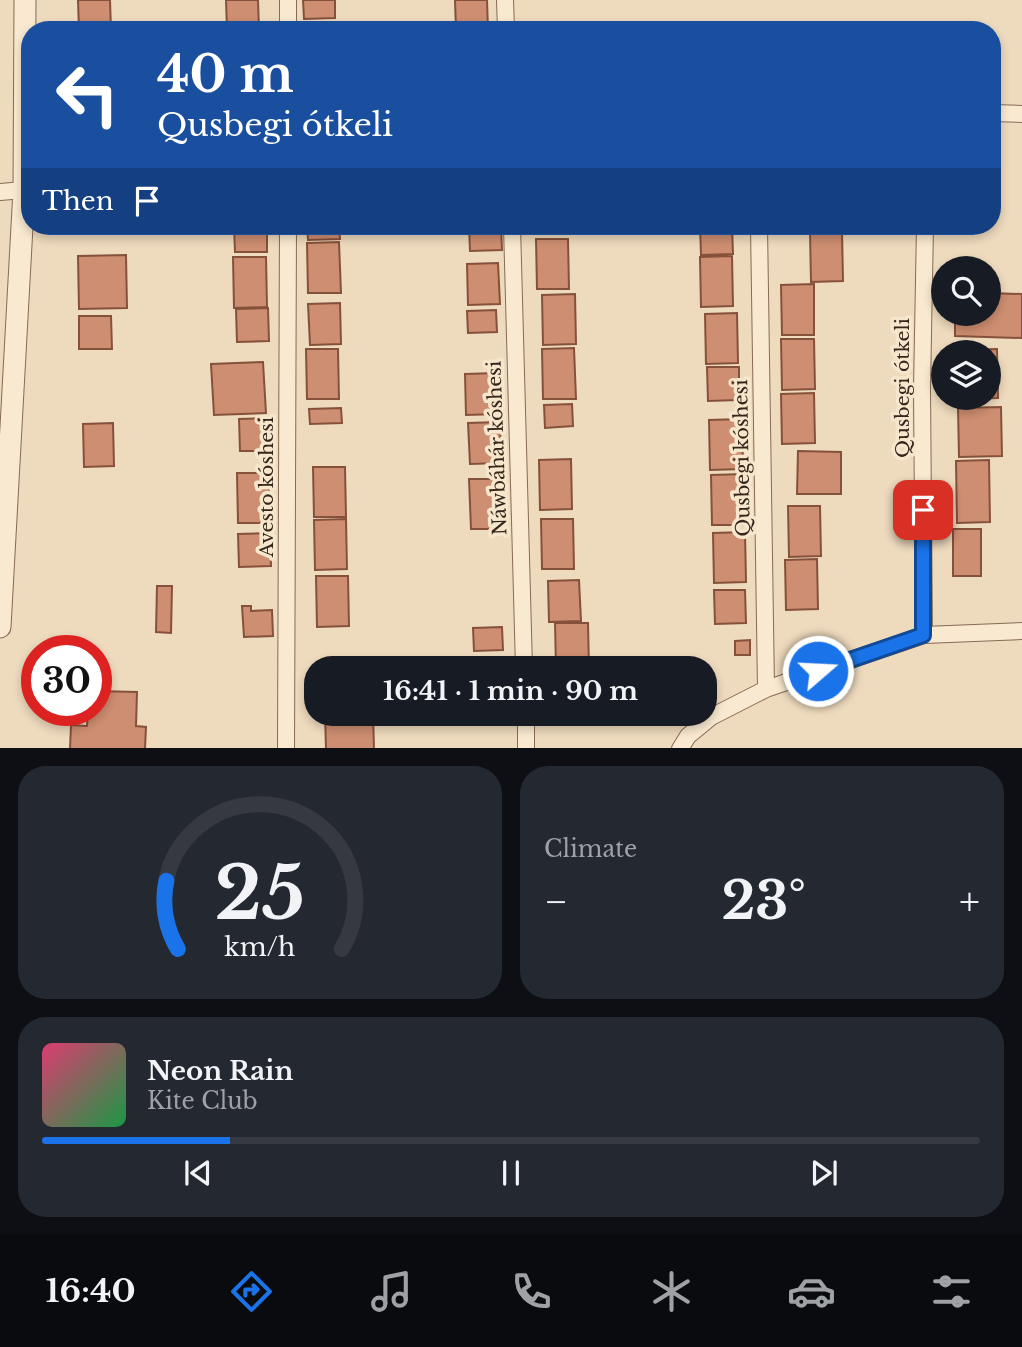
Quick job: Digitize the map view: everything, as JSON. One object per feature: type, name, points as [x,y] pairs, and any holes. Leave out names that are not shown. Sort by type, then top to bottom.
[{"type":"street","points":[[25,0],[25,21]]},
{"type":"street","points":[[288,0],[288,21]]},
{"type":"street","points":[[505,0],[506,21]]},
{"type":"street","points":[[1001,113],[1022,114]]},
{"type":"street","points":[[0,192],[21,190]]},
{"type":"street","points":[[0,626],[4,508],[21,235]]},
{"type":"street","name":"Avesto kóshesi","points":[[286,748],[288,235]]},
{"type":"street","name":"Náwbáhár kóshesi","points":[[512,235],[524,656]]},
{"type":"street","name":"Qusbegi kóshesi","points":[[759,235],[766,689]]},
{"type":"street","name":"Qusbegi ótkeli","points":[[923,635],[922,389],[925,235]]},
{"type":"street","points":[[680,748],[688,736],[711,717],[766,689],[923,635],[1022,631]]},
{"type":"street","points":[[526,726],[526,748]]},
{"type":"building","points":[[78,0],[110,0],[111,21],[79,21]]},
{"type":"building","points":[[226,0],[258,0],[259,21],[227,21]]},
{"type":"building","points":[[303,0],[335,0],[335,18],[304,19]]},
{"type":"building","points":[[455,0],[487,0],[488,21],[456,21]]},
{"type":"building","points":[[234,235],[267,235],[267,252],[235,252]]},
{"type":"building","points":[[308,235],[340,235],[340,239],[308,240]]},
{"type":"building","points":[[469,235],[501,235],[502,250],[470,251]]},
{"type":"building","points":[[700,235],[732,235],[733,254],[701,255]]},
{"type":"building","points":[[810,235],[842,235],[843,281],[811,282]]},
{"type":"building","points":[[536,239],[568,239],[569,289],[537,289]]},
{"type":"building","points":[[339,242],[341,293],[308,293],[307,243]]},
{"type":"building","points":[[126,255],[127,308],[79,309],[78,256]]},
{"type":"building","points":[[732,256],[733,306],[701,307],[700,257]]},
{"type":"building","points":[[233,257],[266,257],[267,307],[234,308]]},
{"type":"building","points":[[498,263],[500,304],[468,305],[467,264]]},
{"type":"building","points":[[814,284],[814,335],[782,335],[781,285]]},
{"type":"building","points":[[1001,293],[1022,294],[1022,338],[955,336],[955,326],[1001,326]]},
{"type":"building","points":[[575,294],[576,344],[543,345],[542,295]]},
{"type":"building","points":[[340,303],[341,344],[310,345],[308,304]]},
{"type":"building","points":[[268,308],[269,341],[237,342],[236,309]]},
{"type":"building","points":[[496,310],[497,332],[468,333],[467,311]]},
{"type":"building","points":[[737,313],[738,363],[706,364],[705,314]]},
{"type":"building","points":[[79,316],[111,316],[112,349],[79,349]]},
{"type":"building","points":[[781,339],[814,339],[815,389],[782,390]]},
{"type":"building","points":[[574,348],[576,399],[543,399],[542,349]]},
{"type":"building","points":[[306,349],[338,349],[339,399],[307,399]]},
{"type":"building","points":[[263,362],[266,413],[214,415],[211,364]]},
{"type":"building","points":[[707,367],[739,367],[739,400],[708,401]]},
{"type":"building","points":[[497,373],[498,414],[466,415],[465,374]]},
{"type":"building","points":[[814,393],[815,443],[782,444],[781,394]]},
{"type":"building","points":[[572,404],[573,426],[545,428],[544,405]]},
{"type":"building","points":[[1001,407],[1002,456],[959,457],[958,410],[1001,410]]},
{"type":"building","points":[[341,408],[342,423],[310,424],[309,409]]},
{"type":"building","points":[[271,418],[272,451],[240,451],[239,419]]},
{"type":"building","points":[[742,419],[743,469],[710,470],[709,420]]},
{"type":"building","points":[[500,422],[501,463],[470,464],[468,423]]},
{"type":"building","points":[[113,423],[114,466],[84,467],[83,424]]},
{"type":"building","points":[[798,451],[841,452],[841,494],[797,494]]},
{"type":"building","points":[[571,459],[572,509],[540,510],[539,460]]},
{"type":"building","points":[[989,460],[990,522],[957,523],[956,461]]},
{"type":"building","points":[[313,467],[345,467],[346,517],[314,517]]},
{"type":"building","points":[[237,473],[269,473],[270,523],[238,523]]},
{"type":"building","points":[[744,474],[745,525],[712,525],[711,475]]},
{"type":"building","points":[[469,479],[502,479],[503,529],[471,529]]},
{"type":"building","points":[[788,506],[820,506],[821,556],[789,557]]},
{"type":"building","points":[[346,519],[347,569],[315,570],[314,520]]},
{"type":"building","points":[[541,519],[573,519],[574,569],[542,569]]},
{"type":"building","points":[[953,529],[981,529],[981,576],[953,576]]},
{"type":"building","points":[[745,532],[746,582],[714,583],[713,533]]},
{"type":"building","points":[[270,533],[271,566],[239,567],[238,534]]},
{"type":"building","points":[[817,559],[818,609],[786,610],[785,560]]},
{"type":"building","points":[[316,576],[348,576],[349,626],[317,627]]},
{"type":"building","points":[[579,580],[581,621],[549,622],[548,581]]},
{"type":"building","points":[[157,586],[172,586],[171,633],[156,632]]},
{"type":"building","points":[[714,590],[745,590],[746,623],[715,624]]},
{"type":"building","points":[[242,606],[251,606],[251,611],[272,610],[273,636],[244,637]]},
{"type":"building","points":[[555,623],[588,623],[589,656],[556,656]]},
{"type":"building","points":[[502,627],[503,650],[474,651],[473,628]]},
{"type":"building","points":[[750,640],[750,655],[735,655],[735,641]]},
{"type":"building","points":[[112,691],[137,692],[136,726],[146,727],[145,748],[70,748],[71,726],[112,726]]},
{"type":"building","points":[[325,726],[373,726],[374,748],[326,748]]},
{"type":"route","points":[[818,671],[923,635],[923,510]]}]
